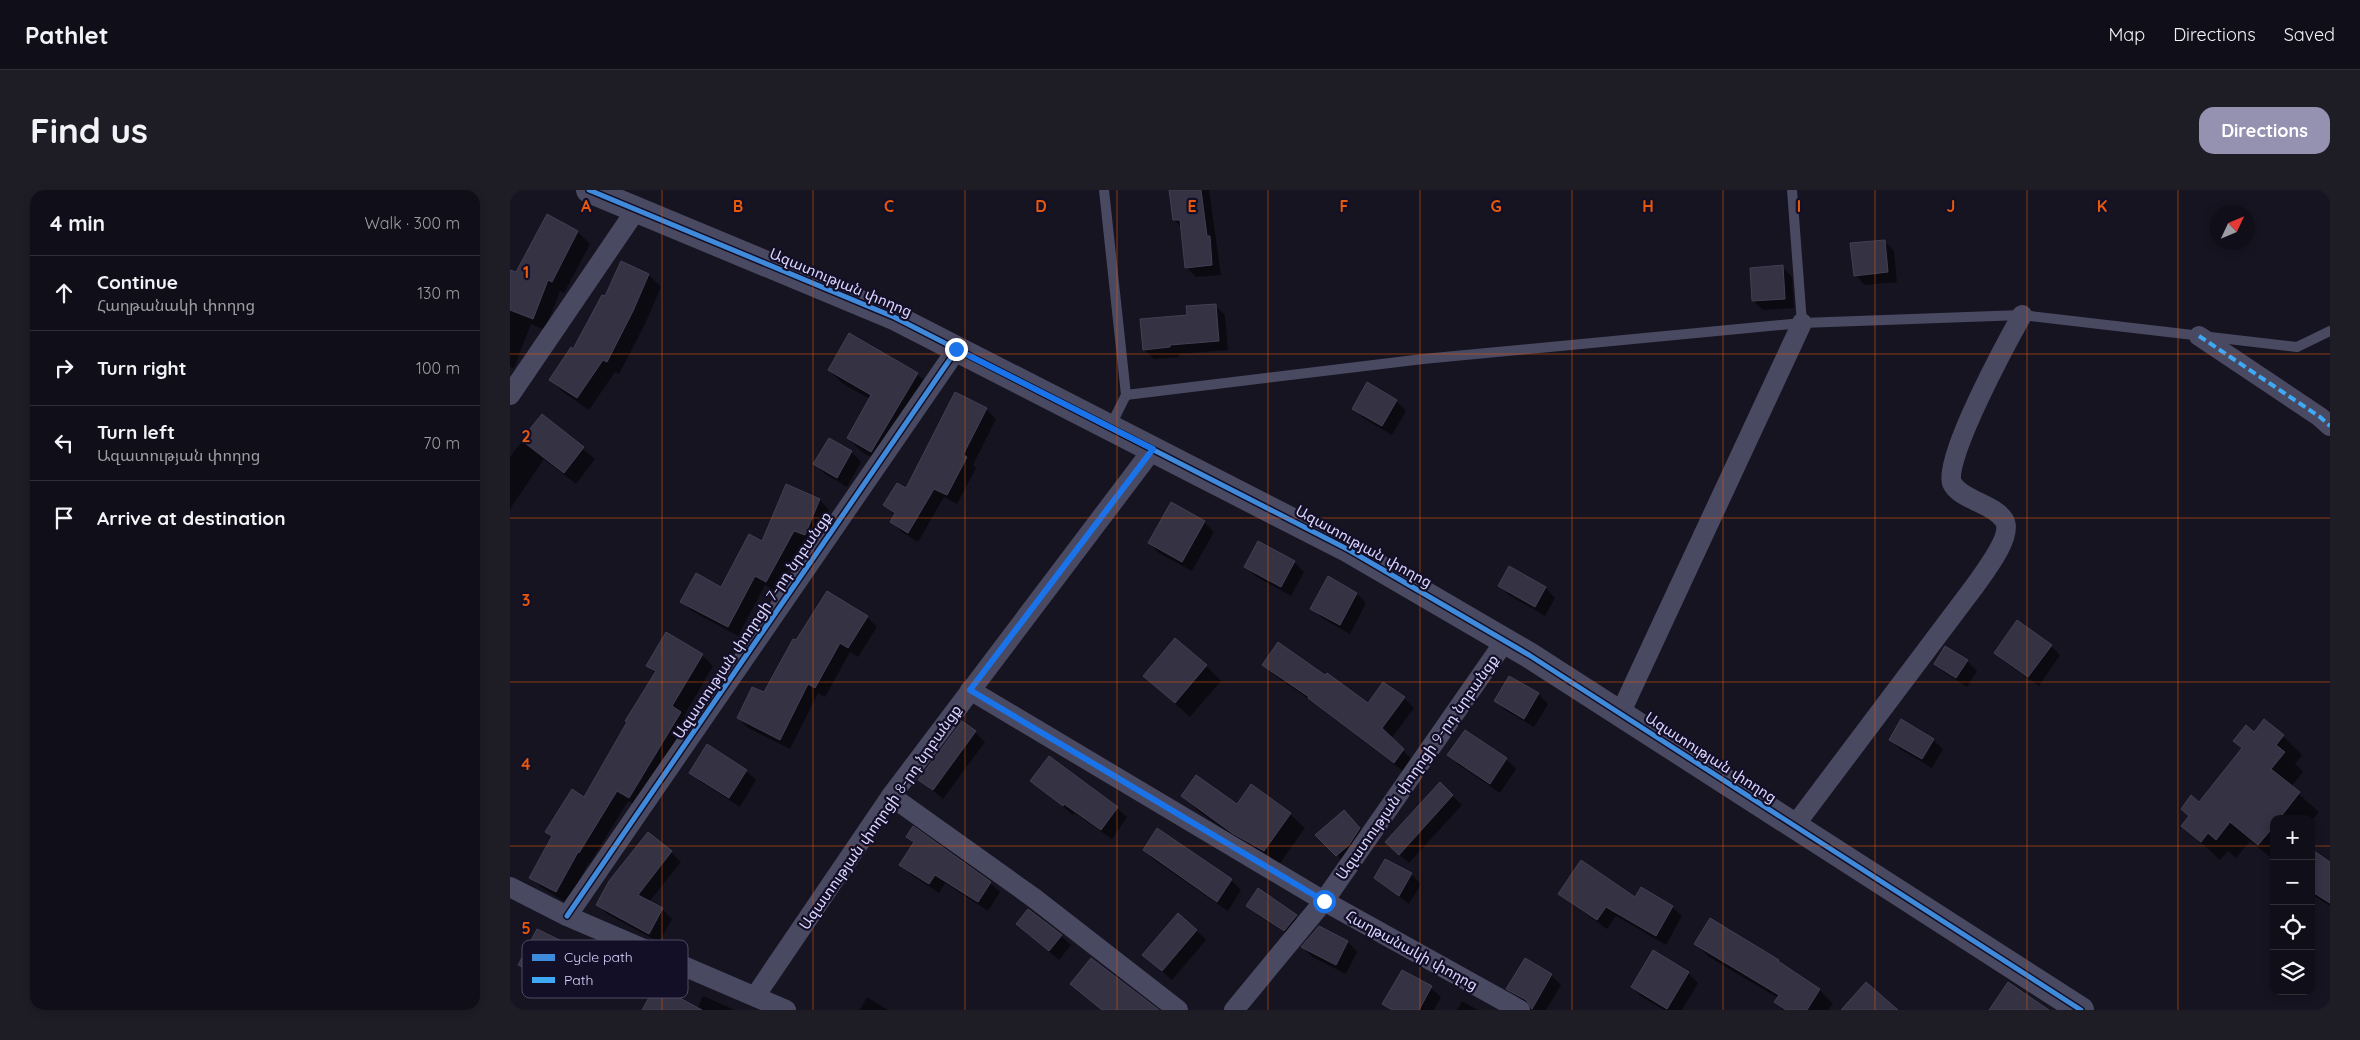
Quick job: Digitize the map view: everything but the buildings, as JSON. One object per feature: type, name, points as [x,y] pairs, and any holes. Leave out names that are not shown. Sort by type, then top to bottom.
[{"type":"street","name":"Ազատության փողոց","points":[[589,190],[894,317],[1349,550],[1505,641],[2081,1010]]},
{"type":"street","points":[[510,395],[636,210]]},
{"type":"street","points":[[1794,826],[1974,587],[2001,546],[2006,531],[2005,521],[1995,511],[1960,493],[1952,482],[1951,468],[1977,403],[2022,315]]},
{"type":"street","points":[[1620,714],[1802,323]]},
{"type":"street","points":[[2199,336],[2320,417],[2330,426]]},
{"type":"street","name":"Ազատության փողոցի 7-րդ նրբանցք","points":[[568,916],[956,349]]},
{"type":"street","name":"Ազատության փողոցի 8-րդ նրբանցք","points":[[756,995],[891,796],[1153,449]]},
{"type":"street","name":"Ազատության փողոցի 9-րդ նրբանցք","points":[[1234,1010],[1324,901],[1505,641]]},
{"type":"street","name":"Հաղթանակի փողոց","points":[[970,690],[1324,901],[1520,1010]]},
{"type":"street","points":[[891,796],[1034,898],[1178,1010]]},
{"type":"street","points":[[510,887],[568,916],[625,940]]},
{"type":"street","points":[[688,966],[756,995],[786,1010]]},
{"type":"lane","points":[[1104,190],[1126,395],[1110,428]]},
{"type":"lane","points":[[1792,190],[1802,323]]},
{"type":"lane","points":[[1126,395],[1423,359],[1802,323],[2022,315],[2297,347],[2330,331]]},
{"type":"marked path","points":[[2199,336],[2320,417],[2330,426]]},
{"type":"cycle path","points":[[589,190],[894,317],[1349,550],[1529,655],[2081,1010]]},
{"type":"cycle path","points":[[567,916],[957,349]]},
{"type":"route","points":[[956,349],[1153,449],[970,690],[1324,901]]}]
